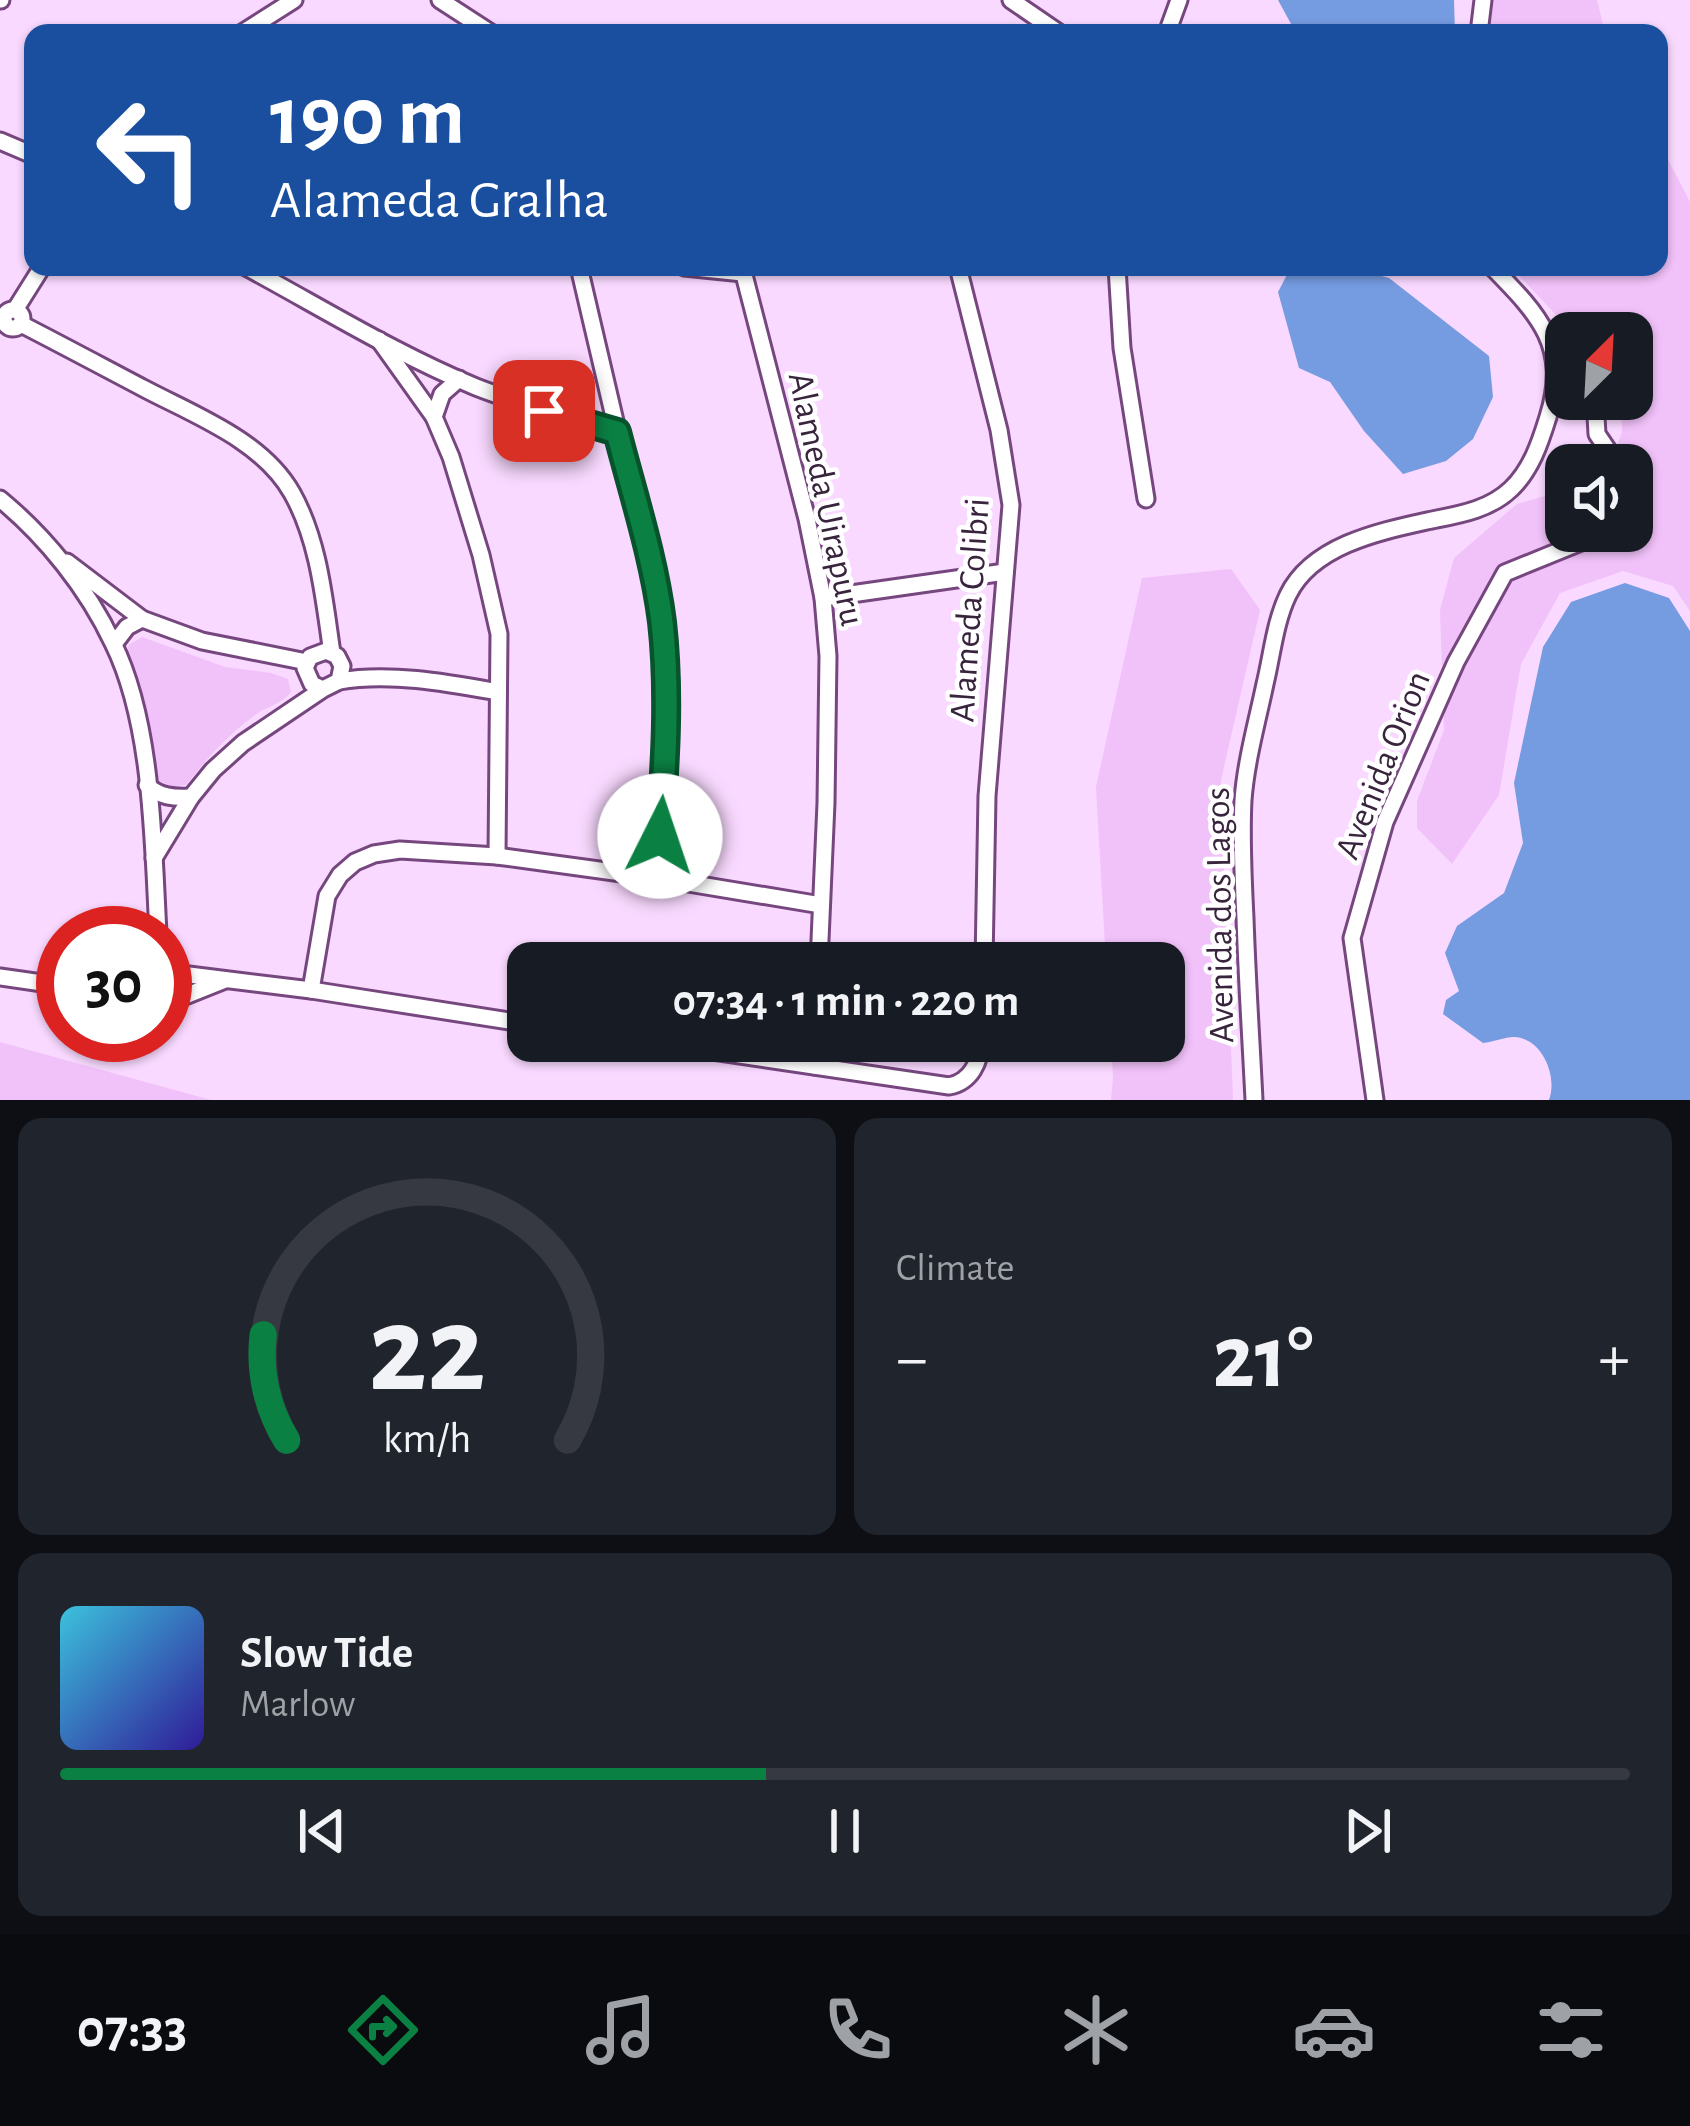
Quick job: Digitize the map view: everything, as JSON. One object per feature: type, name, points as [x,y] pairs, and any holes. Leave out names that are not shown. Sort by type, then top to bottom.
[{"type":"street","points":[[256,24],[294,0]]},
{"type":"street","points":[[440,0],[477,24]]},
{"type":"street","points":[[1012,0],[1034,8]]},
{"type":"street","points":[[36,276],[8,321],[216,427],[270,465],[294,496],[307,528],[332,653],[342,665],[331,685],[243,743],[213,770],[154,858]]},
{"type":"street","points":[[262,276],[459,379],[617,432]]},
{"type":"street","points":[[581,276],[662,618],[666,750],[658,878]]},
{"type":"street","name":"Alameda Uirapuru","points":[[745,276],[823,598],[828,656],[820,942]]},
{"type":"street","name":"Alameda Colibri","points":[[960,276],[1008,469],[1011,505],[987,796],[984,942]]},
{"type":"street","points":[[1118,276],[1122,348],[1146,499]]},
{"type":"street","name":"Avenida dos Lagos","points":[[1500,276],[1545,326]]},
{"type":"street","points":[[379,340],[434,417],[482,555],[499,634],[497,856]]},
{"type":"street","points":[[434,417],[442,394],[459,379]]},
{"type":"street","name":"Avenida dos Lagos","points":[[1254,1100],[1244,796],[1286,599],[1298,578],[1334,549],[1492,503],[1520,479],[1538,450],[1547,420]]},
{"type":"street","points":[[0,499],[56,553],[142,619],[202,641],[307,662]]},
{"type":"street","name":"Avenida Orion","points":[[1375,1100],[1352,938],[1385,822],[1456,662],[1505,573],[1556,552]]},
{"type":"street","points":[[56,553],[114,644],[131,693],[144,751],[157,906]]},
{"type":"street","points":[[823,598],[1005,572]]},
{"type":"street","points":[[114,644],[142,619]]},
{"type":"street","points":[[332,653],[315,654],[307,662],[312,684],[331,685],[361,677],[498,692]]},
{"type":"street","points":[[147,785],[166,796],[191,797]]},
{"type":"street","points":[[311,990],[327,896],[340,875],[374,854],[400,850],[497,856],[821,905]]},
{"type":"street","points":[[192,976],[507,1021]]},
{"type":"street","points":[[0,977],[36,982]]},
{"type":"street","points":[[192,993],[225,980]]},
{"type":"street","points":[[787,1062],[949,1086],[968,1078],[976,1062]]},
{"type":"street","points":[[814,1062],[814,1066]]},
{"type":"shaded area","points":[[1488,0],[1597,0],[1603,24],[1485,24]]},
{"type":"shaded area","points":[[1668,159],[1690,202],[1690,611],[1673,586],[1623,571],[1560,593],[1521,664],[1499,795],[1452,864],[1417,828],[1417,801],[1444,730],[1440,610],[1454,558],[1517,504],[1545,496],[1545,552],[1653,552],[1653,444],[1618,444],[1622,420],[1653,420],[1653,312],[1553,312],[1519,276],[1668,276]]},
{"type":"shaded area","points":[[1231,569],[1260,610],[1221,780],[1233,1100],[1111,1100],[1112,1062],[1185,1062],[1185,942],[1105,942],[1096,787],[1142,578]]},
{"type":"shaded area","points":[[142,637],[225,667],[288,679],[291,692],[238,729],[186,785],[169,787],[156,779],[144,699],[126,659],[129,645]]},
{"type":"shaded area","points":[[0,1042],[36,1052],[36,1062],[73,1062],[211,1100],[0,1100]]},
{"type":"water","points":[[1278,0],[1454,0],[1455,24],[1291,24]]},
{"type":"water","points":[[1286,276],[1389,278],[1489,356],[1493,397],[1473,439],[1446,461],[1403,474],[1364,431],[1330,382],[1299,368],[1278,292]]},
{"type":"water","points":[[1625,583],[1669,598],[1690,631],[1690,1100],[1549,1100],[1549,1070],[1533,1044],[1514,1037],[1483,1043],[1443,1014],[1446,1000],[1459,991],[1445,953],[1457,926],[1504,893],[1523,843],[1514,783],[1543,647],[1571,602]]},
{"type":"route","points":[[544,411],[617,432],[662,618],[666,750],[660,836]]}]
